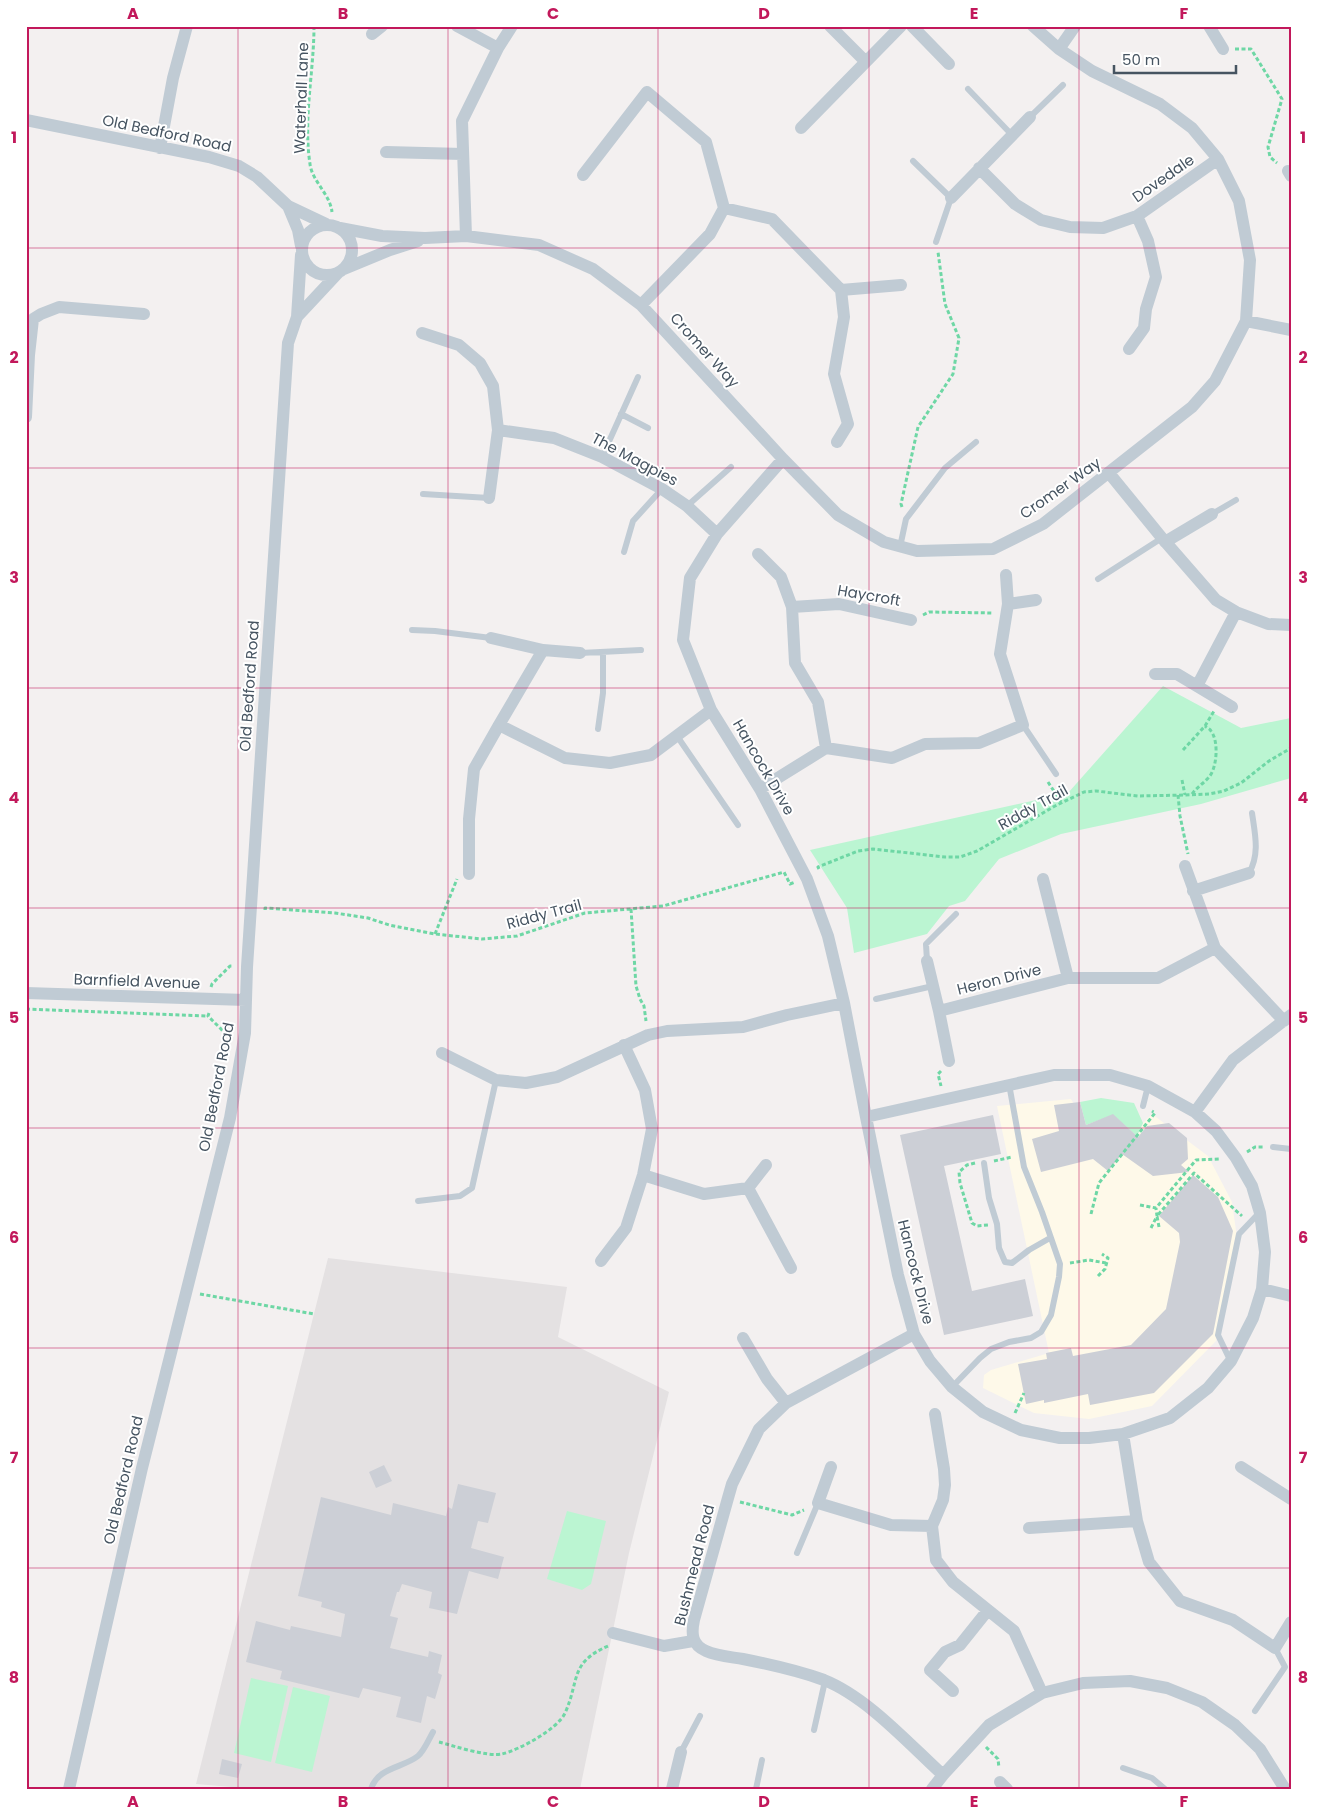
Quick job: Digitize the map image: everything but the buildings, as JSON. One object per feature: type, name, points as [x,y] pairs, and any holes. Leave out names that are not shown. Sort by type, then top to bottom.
[{"type":"street","points":[[160,148],[173,78],[187,26]]},
{"type":"street","points":[[372,34],[382,26]]},
{"type":"street","points":[[457,26],[498,48]]},
{"type":"street","points":[[466,236],[462,121],[498,48],[512,26]]},
{"type":"street","points":[[830,26],[865,61]]},
{"type":"street","points":[[801,128],[901,26]]},
{"type":"street","points":[[912,26],[949,64]]},
{"type":"street","name":"Cromer Way","points":[[333,226],[382,236],[425,238],[466,236],[539,245],[593,269],[641,305],[783,459],[838,515],[884,542],[917,551],[993,549],[1043,524],[1192,407],[1215,381],[1246,321],[1250,260],[1239,201],[1218,159],[1192,128],[1160,104],[1092,71],[1059,49],[1033,26]]},
{"type":"street","points":[[1059,49],[1075,26]]},
{"type":"street","points":[[1209,26],[1223,49]]},
{"type":"street","points":[[583,175],[647,92],[706,142],[724,208],[710,234],[641,305]]},
{"type":"street","points":[[951,198],[1030,117]]},
{"type":"street","name":"Old Bedford Road","points":[[26,120],[209,157],[239,166],[257,176],[288,206],[333,226]]},
{"type":"street","points":[[386,152],[463,154]]},
{"type":"street","name":"Dovedale","points":[[979,168],[1015,204],[1041,220],[1070,227],[1103,228],[1137,216],[1218,159]]},
{"type":"street","name":"Old Bedford Road","points":[[69,1789],[142,1468],[230,1118],[245,1034],[247,967],[288,343],[297,317],[301,251],[298,230],[288,206]]},
{"type":"street","points":[[724,208],[772,219],[841,290],[844,317],[834,374],[848,424],[837,442]]},
{"type":"street","points":[[1129,349],[1144,328],[1146,309],[1156,278],[1148,241],[1137,216]]},
{"type":"street","points":[[333,226],[346,233],[353,248],[353,256],[341,271],[330,276],[312,270],[304,262],[301,251],[303,239],[313,228],[333,226]]},
{"type":"street","name":"Cromer Way","points":[[341,271],[390,250],[425,238]]},
{"type":"street","name":"Old Bedford Road","points":[[297,317],[341,271]]},
{"type":"street","points":[[841,290],[901,285]]},
{"type":"street","points":[[26,417],[30,317],[59,307],[144,314]]},
{"type":"street","points":[[1246,321],[1291,330]]},
{"type":"street","points":[[422,333],[459,345],[480,363],[493,386],[498,430],[489,498]]},
{"type":"street","name":"The Magpies","points":[[498,430],[554,438],[602,456],[687,506],[717,534]]},
{"type":"street","name":"Hancock Drive","points":[[783,459],[717,534],[690,578],[683,640],[711,710],[760,789],[807,878],[828,936],[844,1003],[866,1117],[898,1275],[914,1334],[930,1361],[952,1387],[983,1412],[1021,1430],[1060,1438],[1090,1438],[1123,1434],[1170,1418],[1208,1388],[1231,1362],[1253,1318],[1262,1289],[1265,1252],[1260,1213],[1252,1186],[1236,1158],[1216,1131],[1195,1112],[1148,1086],[1110,1075],[1054,1075],[866,1117]]},
{"type":"street","points":[[1109,473],[1216,600],[1236,612],[1268,624],[1291,625]]},
{"type":"street","points":[[1164,540],[1212,514]]},
{"type":"street","points":[[758,554],[781,577],[792,608],[796,663],[818,702],[826,748]]},
{"type":"street","points":[[760,789],[826,748],[892,758],[925,744],[979,743],[1023,726],[1000,654],[1008,609],[1006,575]]},
{"type":"street","points":[[1008,609],[1036,600]]},
{"type":"street","name":"Haycroft","points":[[792,608],[839,604],[910,620]]},
{"type":"street","points":[[1197,686],[1236,612]]},
{"type":"street","points":[[491,638],[543,650],[580,653]]},
{"type":"street","points":[[468,874],[469,819],[474,769],[543,650]]},
{"type":"street","points":[[1155,674],[1176,674],[1227,704]]},
{"type":"street","points":[[499,725],[565,758],[610,763],[651,755],[711,710]]},
{"type":"street","points":[[1184,866],[1215,948],[1287,1018],[1234,1060],[1195,1112]]},
{"type":"street","points":[[1193,891],[1249,873]]},
{"type":"street","points":[[1043,879],[1068,978]]},
{"type":"street","name":"Heron Drive","points":[[939,1010],[1068,978],[1158,978],[1215,948]]},
{"type":"street","points":[[927,961],[949,1061]]},
{"type":"street","name":"Barnfield Avenue","points":[[26,993],[246,1000]]},
{"type":"street","points":[[442,1052],[496,1080],[526,1083],[557,1077],[648,1034],[667,1031],[743,1027],[787,1015],[844,1003]]},
{"type":"street","points":[[601,1261],[626,1228],[644,1175],[652,1129],[645,1090],[624,1045]]},
{"type":"street","points":[[644,1175],[704,1194],[748,1188],[766,1165]]},
{"type":"street","points":[[748,1188],[791,1268]]},
{"type":"street","points":[[1262,1289],[1291,1296]]},
{"type":"street","name":"Bushmead Road","points":[[914,1334],[786,1402],[758,1429],[732,1484],[692,1631],[693,1640],[700,1648],[708,1652],[825,1681],[859,1700],[942,1775]]},
{"type":"street","points":[[743,1338],[767,1379],[786,1402]]},
{"type":"street","points":[[935,1414],[945,1484],[943,1500],[932,1526],[936,1560],[953,1582],[1014,1631],[1042,1692]]},
{"type":"street","points":[[1123,1434],[1137,1521],[1148,1562],[1180,1600],[1233,1620],[1275,1648],[1291,1622]]},
{"type":"street","points":[[831,1467],[818,1504],[891,1525],[932,1526]]},
{"type":"street","points":[[1241,1467],[1291,1499]]},
{"type":"street","points":[[1029,1528],[1137,1521]]},
{"type":"street","points":[[954,1691],[930,1670],[945,1652],[960,1645],[988,1610]]},
{"type":"street","points":[[612,1639],[664,1646],[693,1640]]},
{"type":"street","points":[[932,1789],[942,1775],[989,1725],[1042,1692],[1083,1683],[1130,1681],[1167,1688],[1202,1702],[1235,1725],[1260,1749],[1285,1789]]},
{"type":"street","points":[[672,1789],[681,1752]]},
{"type":"lane","points":[[1030,117],[1064,85]]},
{"type":"lane","points":[[968,89],[1012,135]]},
{"type":"lane","points":[[913,161],[951,198],[936,242]]},
{"type":"lane","points":[[602,456],[638,377]]},
{"type":"lane","points":[[621,414],[648,428]]},
{"type":"lane","points":[[900,547],[906,519],[944,468],[976,442]]},
{"type":"lane","points":[[687,506],[731,468]]},
{"type":"lane","points":[[624,552],[633,521],[662,490]]},
{"type":"lane","points":[[423,494],[489,498]]},
{"type":"lane","points":[[1212,514],[1236,500]]},
{"type":"lane","points":[[1098,579],[1164,540]]},
{"type":"lane","points":[[412,630],[491,638]]},
{"type":"lane","points":[[580,653],[642,650]]},
{"type":"lane","points":[[598,729],[603,693],[603,652]]},
{"type":"lane","points":[[1023,726],[1056,774]]},
{"type":"lane","points":[[677,736],[738,824]]},
{"type":"lane","points":[[1249,873],[1254,864],[1257,844],[1252,813]]},
{"type":"lane","points":[[927,961],[926,944],[956,914]]},
{"type":"lane","points":[[876,999],[933,986]]},
{"type":"lane","points":[[418,1201],[460,1196],[472,1188],[496,1080]]},
{"type":"lane","points":[[952,1387],[991,1349],[1009,1342],[1031,1338],[1041,1332],[1051,1315],[1059,1277],[1060,1264],[1024,1167],[1009,1084]]},
{"type":"lane","points":[[1143,1106],[1148,1086]]},
{"type":"lane","points":[[1273,1147],[1291,1149]]},
{"type":"lane","points":[[984,1163],[989,1198],[997,1224],[1001,1254],[1005,1262],[1010,1263],[1050,1238]]},
{"type":"lane","points":[[1231,1362],[1218,1335],[1239,1234],[1260,1213]]},
{"type":"lane","points":[[797,1553],[818,1504]]},
{"type":"lane","points":[[1255,1711],[1285,1667],[1275,1648]]},
{"type":"lane","points":[[814,1730],[825,1681]]},
{"type":"lane","points":[[681,1752],[700,1716]]},
{"type":"lane","points":[[371,1789],[380,1774],[419,1755],[433,1732]]},
{"type":"lane","points":[[756,1789],[762,1760]]},
{"type":"lane","points":[[1123,1768],[1152,1778],[1165,1789]]},
{"type":"path","name":"Waterhall Lane","points":[[314,26],[307,140],[310,167],[331,205],[333,226]]},
{"type":"path","points":[[1223,49],[1251,49],[1282,99],[1268,147],[1270,157],[1289,174]]},
{"type":"path","points":[[906,519],[901,504],[918,428],[953,374],[959,338],[945,304],[936,242]]},
{"type":"path","points":[[910,620],[929,612],[1008,609]]},
{"type":"path","points":[[1183,750],[1227,704]]},
{"type":"path","points":[[1191,795],[1197,786],[1210,777],[1217,760],[1212,731],[1205,726]]},
{"type":"path","name":"Riddy Trail","points":[[820,874],[818,866],[873,848],[945,857],[960,857],[977,851],[1055,806],[1084,792],[1096,791],[1138,796],[1209,794],[1224,791],[1241,783],[1268,762],[1291,748]]},
{"type":"path","points":[[1182,780],[1186,795]]},
{"type":"path","points":[[1178,795],[1180,816],[1190,861],[1184,866]]},
{"type":"path","name":"Riddy Trail","points":[[264,917],[265,908],[335,913],[368,918],[389,925],[435,934],[482,939],[517,936],[585,914],[663,906],[784,872],[790,884]]},
{"type":"path","points":[[435,934],[458,878],[468,874]]},
{"type":"path","points":[[631,909],[636,986],[644,1006],[648,1034]]},
{"type":"path","points":[[26,1009],[208,1016]]},
{"type":"path","points":[[1091,1214],[1100,1183],[1156,1113],[1143,1106]]},
{"type":"path","points":[[1159,1227],[1156,1208],[1196,1160],[1236,1158],[1255,1148],[1273,1147]]},
{"type":"path","points":[[997,1224],[977,1226],[972,1223],[960,1183],[959,1172],[967,1165],[1015,1156]]},
{"type":"path","points":[[1151,1228],[1157,1216],[1194,1173],[1250,1223]]},
{"type":"path","points":[[1140,1205],[1156,1208]]},
{"type":"path","points":[[1098,1276],[1105,1269],[1108,1258],[1102,1254]]},
{"type":"path","points":[[1060,1264],[1088,1260],[1106,1263]]},
{"type":"path","points":[[199,1294],[314,1314]]},
{"type":"path","points":[[1010,1425],[1024,1393]]},
{"type":"path","points":[[728,1498],[792,1515],[818,1504]]},
{"type":"path","points":[[428,1740],[478,1752],[502,1754],[544,1735],[564,1716],[571,1698],[574,1678],[583,1661],[612,1639]]},
{"type":"path","points":[[977,1738],[998,1759],[1004,1785]]},
{"type":"shaded area","points":[[1071,1099],[1086,1125],[1113,1114],[1137,1136],[1143,1123],[1152,1114],[1208,1156],[1232,1202],[1237,1238],[1216,1341],[1152,1406],[1089,1419],[1034,1413],[983,1388],[984,1375],[991,1370],[1049,1353],[997,1106]]},
{"type":"shaded area","points":[[328,1258],[567,1287],[558,1337],[669,1392],[629,1553],[580,1789],[255,1789],[196,1784]]},
{"type":"green space","points":[[1163,686],[1241,728],[1291,718],[1291,778],[1201,804],[1061,834],[999,859],[965,901],[949,906],[927,934],[854,953],[847,908],[810,850],[1068,793]]},
{"type":"green space","points":[[1101,1098],[1134,1103],[1143,1123],[1137,1136],[1113,1115],[1086,1125],[1080,1102]]},
{"type":"green space","points":[[567,1511],[606,1521],[591,1584],[582,1590],[547,1579]]},
{"type":"green space","points":[[251,1678],[288,1686],[271,1762],[234,1753]]},
{"type":"green space","points":[[293,1687],[330,1696],[312,1772],[275,1763]]}]
